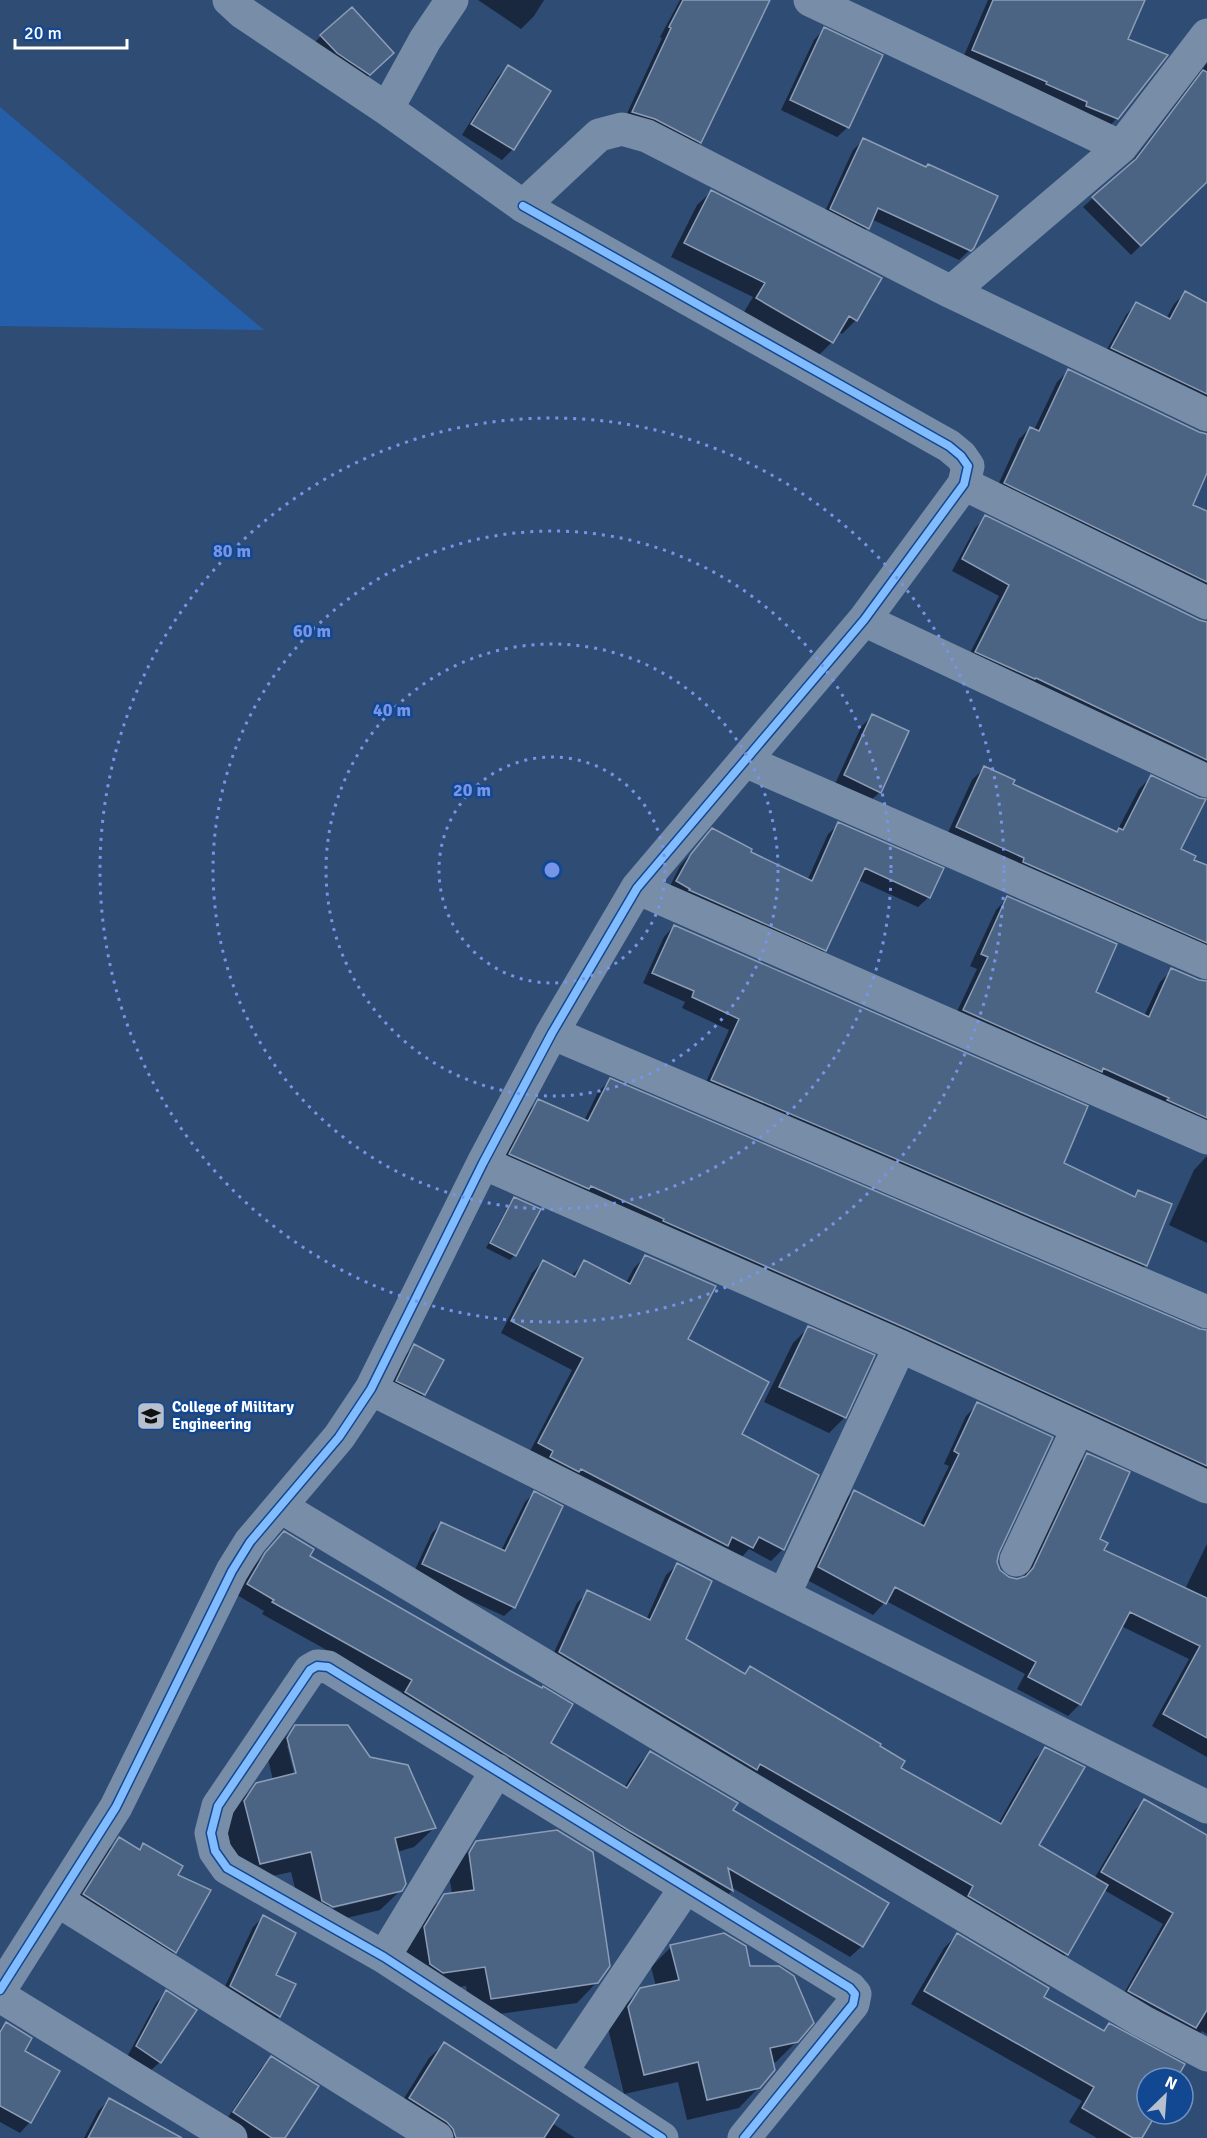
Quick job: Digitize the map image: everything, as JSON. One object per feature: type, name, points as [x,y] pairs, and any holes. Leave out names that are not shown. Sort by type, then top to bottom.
[{"type":"street","points":[[0,1990],[116,1807],[231,1571],[250,1542],[339,1437],[371,1389],[483,1163],[552,1033],[637,888],[864,620],[964,484],[968,466],[961,456],[949,446],[523,206],[387,109],[242,12],[229,0]]},
{"type":"street","points":[[387,109],[426,40],[452,0]]},
{"type":"street","points":[[810,0],[1121,147]]},
{"type":"street","points":[[951,292],[1121,147],[1207,35]]},
{"type":"street","points":[[523,206],[599,135],[622,129],[647,136],[951,292],[1207,415]]},
{"type":"street","points":[[964,484],[1207,603]]},
{"type":"street","points":[[864,620],[1207,781]]},
{"type":"street","points":[[745,761],[1207,963]]},
{"type":"street","points":[[637,888],[1207,1138]]},
{"type":"street","points":[[552,1033],[1207,1312]]},
{"type":"street","points":[[483,1163],[900,1347],[1207,1487]]},
{"type":"street","points":[[784,1595],[900,1347]]},
{"type":"street","points":[[371,1389],[1207,1807]]},
{"type":"street","points":[[1016,1560],[1078,1428]]},
{"type":"street","points":[[281,1507],[1142,2021],[1207,2055]]},
{"type":"street","points":[[662,2138],[384,1957],[226,1868],[214,1851],[211,1833],[218,1806],[309,1670],[317,1666],[328,1667],[850,1988],[855,1994],[853,2004],[744,2138]]},
{"type":"street","points":[[384,1957],[497,1770]]},
{"type":"street","points":[[561,2072],[686,1887]]},
{"type":"street","points":[[57,1900],[437,2138]]},
{"type":"street","points":[[0,1996],[231,2138]]},
{"type":"shaded area","points":[[0,107],[264,330],[0,326]]},
{"type":"building","points":[[683,0],[770,0],[701,143],[655,119],[632,112]]},
{"type":"building","points":[[993,0],[1145,0],[1128,39],[1168,55],[1118,119],[1086,106],[1087,102],[1046,84],[1047,82],[972,50]]},
{"type":"building","points":[[352,7],[394,53],[370,75],[337,53],[320,35]]},
{"type":"building","points":[[824,27],[883,55],[849,128],[790,100]]},
{"type":"building","points":[[508,65],[551,91],[514,150],[471,124]]},
{"type":"building","points":[[1203,70],[1207,72],[1207,182],[1141,246],[1092,197],[1136,159]]},
{"type":"building","points":[[863,138],[998,196],[971,251],[878,208],[869,229],[830,209]]},
{"type":"building","points":[[711,190],[882,278],[857,321],[849,316],[833,343],[756,298],[765,283],[684,243]]},
{"type":"building","points":[[1185,291],[1207,303],[1207,394],[1111,348],[1136,302],[1170,319]]},
{"type":"building","points":[[1068,369],[1207,434],[1207,473],[1193,505],[1207,511],[1207,582],[1004,483],[1030,427],[1039,431]]},
{"type":"building","points":[[985,515],[1207,622],[1207,760],[1036,678],[975,652],[1009,585],[962,559]]},
{"type":"building","points":[[872,714],[909,731],[881,793],[844,775]]},
{"type":"building","points":[[984,766],[1015,780],[1013,784],[1117,832],[1119,828],[1123,830],[1151,775],[1199,798],[1206,799],[1181,849],[1196,856],[1194,860],[1207,865],[1207,943],[1023,862],[1024,858],[956,827]]},
{"type":"building","points":[[838,822],[944,868],[930,898],[865,868],[826,951],[689,890],[676,881],[691,854],[712,828],[752,849],[751,852],[812,881]]},
{"type":"building","points":[[1007,896],[1117,944],[1096,992],[1149,1017],[1171,968],[1207,981],[1207,1118],[1103,1068],[1102,1072],[963,1010],[988,957],[981,954]]},
{"type":"building","points":[[674,925],[1088,1106],[1064,1163],[1135,1197],[1138,1190],[1172,1204],[1147,1266],[711,1080],[739,1019],[692,997],[694,991],[652,973]]},
{"type":"building","points":[[610,1078],[1200,1329],[1207,1330],[1207,1466],[908,1329],[663,1221],[664,1219],[591,1186],[589,1189],[509,1154],[538,1099],[588,1121]]},
{"type":"building","points":[[514,1197],[541,1209],[516,1256],[490,1243]]},
{"type":"building","points":[[645,1255],[716,1286],[688,1339],[769,1382],[742,1434],[819,1475],[784,1550],[759,1537],[753,1548],[732,1537],[728,1546],[581,1469],[579,1472],[550,1457],[553,1451],[538,1443],[583,1358],[511,1321],[543,1260],[575,1277],[584,1260],[630,1284]]},
{"type":"building","points":[[808,1326],[875,1355],[846,1418],[779,1387]]},
{"type":"building","points":[[414,1344],[444,1360],[425,1395],[396,1381]]},
{"type":"building","points":[[977,1402],[1053,1437],[999,1553],[997,1562],[1000,1570],[1009,1577],[1017,1579],[1026,1576],[1033,1568],[1087,1453],[1130,1472],[1100,1539],[1108,1543],[1104,1550],[1207,1598],[1207,1738],[1163,1714],[1200,1646],[1130,1612],[1081,1705],[1028,1677],[1036,1662],[895,1587],[886,1604],[818,1567],[854,1490],[924,1526],[959,1454],[954,1451]]},
{"type":"building","points":[[534,1491],[563,1506],[515,1608],[422,1564],[441,1522],[505,1551]]},
{"type":"building","points":[[284,1531],[314,1549],[310,1556],[507,1669],[542,1688],[543,1686],[573,1704],[551,1743],[627,1788],[650,1751],[738,1803],[733,1810],[889,1903],[863,1947],[728,1868],[733,1891],[628,1830],[405,1692],[412,1680],[272,1602],[274,1600],[247,1584],[265,1553]]},
{"type":"building","points":[[677,1563],[712,1581],[686,1639],[745,1674],[750,1666],[881,1744],[880,1746],[905,1761],[901,1768],[1001,1824],[1045,1747],[1085,1767],[1039,1845],[1108,1885],[1068,1955],[968,1896],[973,1886],[760,1764],[757,1770],[559,1652],[587,1590],[650,1620]]},
{"type":"building","points":[[295,1725],[348,1725],[370,1757],[408,1765],[436,1828],[395,1838],[406,1884],[402,1891],[333,1907],[322,1901],[311,1852],[260,1864],[244,1801],[256,1783],[296,1773],[287,1738]]},
{"type":"building","points":[[1144,1799],[1207,1835],[1207,2010],[1196,2028],[1128,1991],[1173,1913],[1101,1872]]},
{"type":"building","points":[[557,1830],[593,1852],[610,1966],[598,1983],[491,1999],[485,1967],[443,1973],[430,1964],[424,1927],[444,1894],[474,1890],[469,1853],[476,1841]]},
{"type":"building","points":[[119,1837],[140,1850],[143,1843],[183,1866],[178,1875],[211,1890],[176,1953],[83,1894]]},
{"type":"building","points":[[263,1915],[296,1933],[276,1975],[296,1984],[280,2017],[230,1986]]},
{"type":"building","points":[[724,1933],[746,1946],[750,1966],[779,1966],[794,1976],[814,2023],[798,2042],[770,2048],[775,2070],[760,2088],[707,2100],[698,2062],[644,2075],[628,2007],[640,1988],[679,1980],[670,1945]]},
{"type":"building","points":[[957,1933],[1049,1988],[1044,1997],[1104,2031],[1109,2023],[1185,2064],[1184,2066],[1135,2066],[1135,2126],[1149,2126],[1142,2138],[1133,2138],[1082,2108],[1094,2087],[924,1991]]},
{"type":"building","points":[[166,1990],[197,2010],[161,2063],[136,2046]]},
{"type":"building","points":[[6,2022],[32,2038],[25,2051],[60,2071],[31,2123],[0,2106],[0,2032]]},
{"type":"building","points":[[444,2042],[559,2115],[544,2138],[456,2138],[447,2122],[409,2098]]},
{"type":"building","points":[[271,2056],[319,2086],[285,2138],[272,2138],[233,2112]]},
{"type":"building","points":[[109,2098],[182,2138],[88,2138]]},
{"type":"cycle path","points":[[0,1990],[116,1807],[232,1571],[250,1542],[339,1437],[371,1389],[483,1163],[552,1033],[637,888],[864,620],[964,484],[968,466],[961,456],[949,446],[523,206]]},
{"type":"cycle path","points":[[662,2138],[384,1957],[227,1868],[215,1851],[211,1833],[218,1806],[310,1670],[317,1666],[328,1667],[850,1988],[855,1994],[853,2004],[744,2138]]},
{"type":"place","name":"College of Military Engineering","points":[[151,1416]]}]
